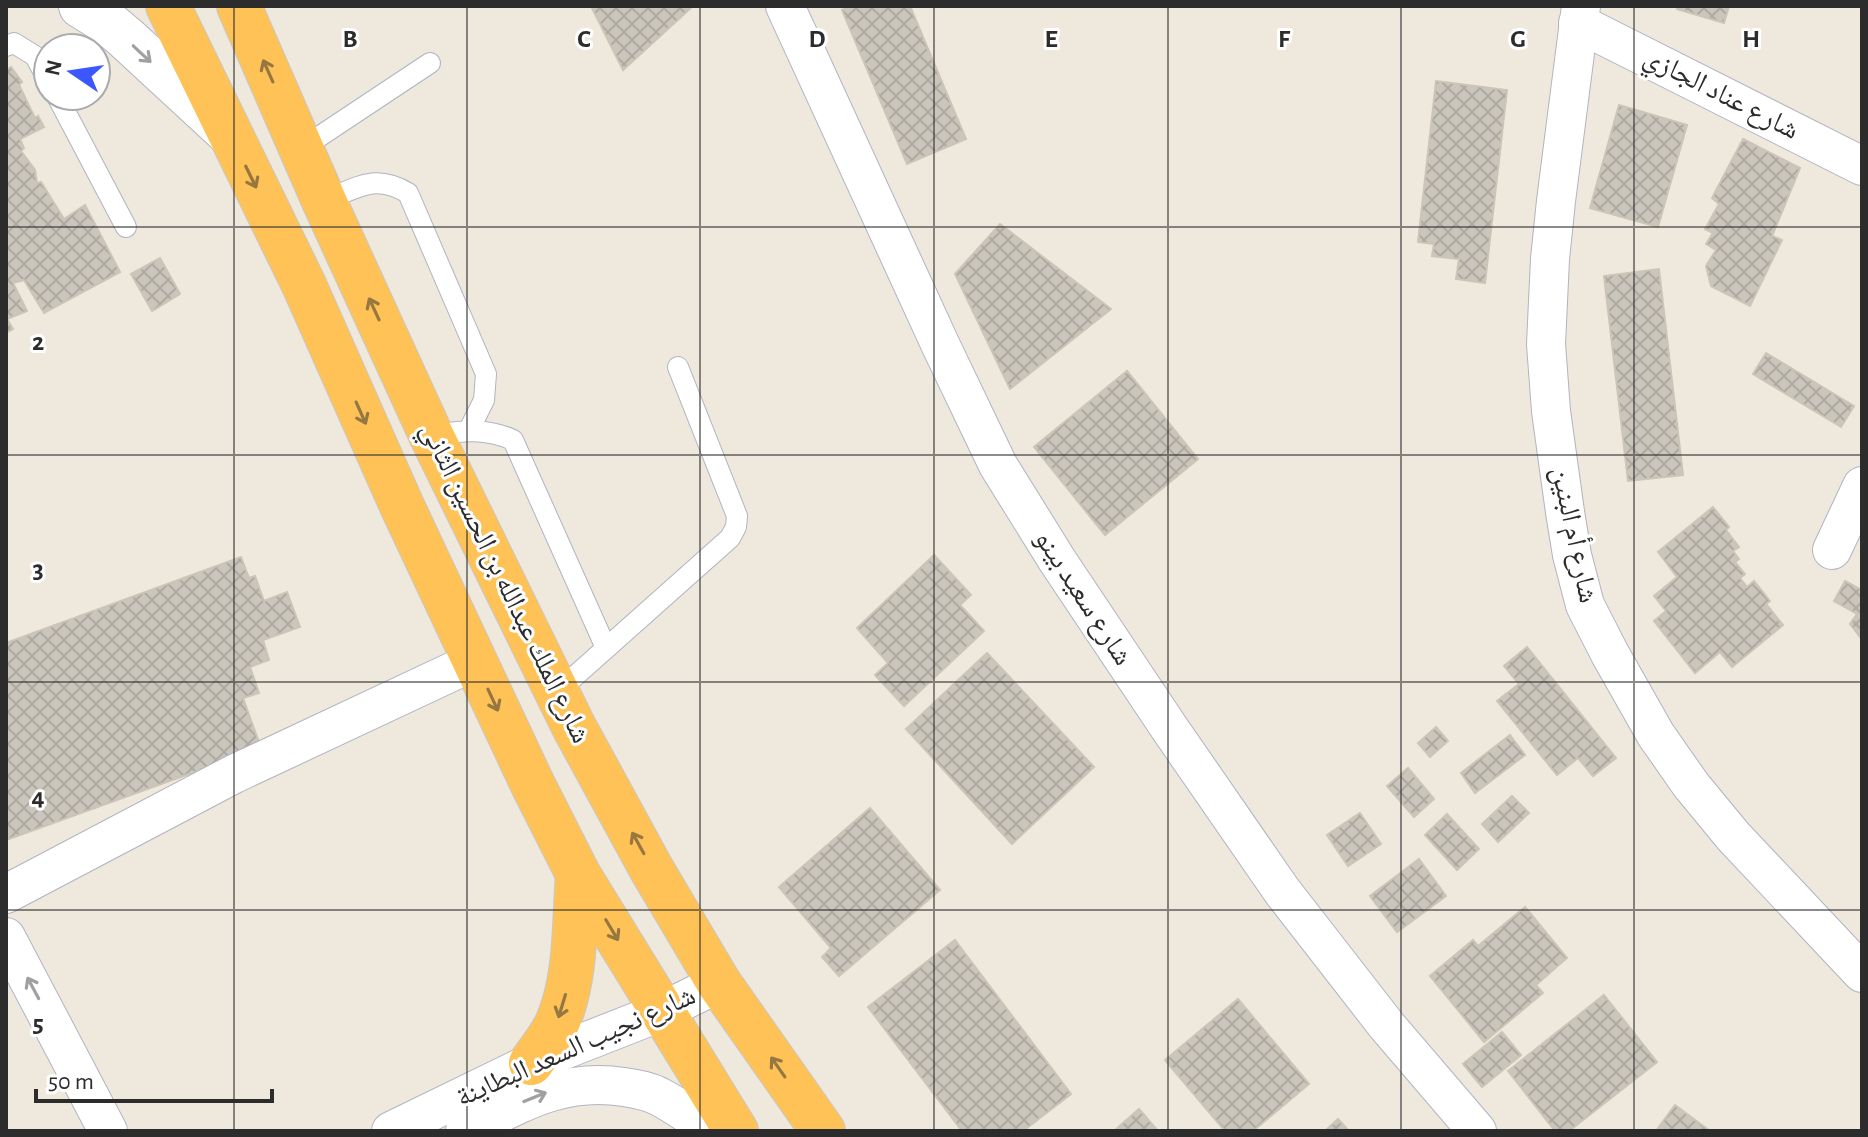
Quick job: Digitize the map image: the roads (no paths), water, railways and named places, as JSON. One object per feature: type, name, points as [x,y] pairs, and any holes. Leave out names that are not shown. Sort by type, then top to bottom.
[{"type":"highway","name":"شارع الملك عبدالله بن الحسين الثاني","points":[[168,6],[304,285],[402,506],[533,785],[578,874],[736,1131]]},
{"type":"highway","name":"شارع الملك عبدالله بن الحسين الثاني","points":[[239,6],[324,201],[450,433],[574,727],[719,983],[823,1131]]},
{"type":"highway","points":[[531,1063],[557,1025],[564,1002],[573,960],[578,874]]},
{"type":"street","points":[[81,6],[126,38],[230,134]]},
{"type":"street","name":"شارع سعيد بينو","points":[[785,6],[998,465],[1057,560],[1282,891],[1387,1026],[1477,1131]]},
{"type":"street","name":"شارع عناد الجازي","points":[[1580,14],[1862,166]]},
{"type":"street","name":"شارع أم البنين","points":[[1580,14],[1553,230],[1546,344],[1563,498],[1572,555],[1585,605],[1656,735],[1691,785],[1733,836],[1862,973]]},
{"type":"street","points":[[1832,550],[1862,486]]},
{"type":"street","points":[[6,894],[234,774],[475,661]]},
{"type":"street","points":[[6,937],[108,1131]]},
{"type":"street","name":"شارع نجيب السعد البطاينة","points":[[391,1131],[531,1063],[661,1012],[719,983]]},
{"type":"street","name":"شارع نجيب السعد البطاينة","points":[[465,1131],[533,1098],[560,1088],[584,1084],[643,1090],[660,1097],[713,1131]]},
{"type":"lane","points":[[6,46],[14,43],[32,54]]},
{"type":"lane","points":[[302,148],[430,63]]},
{"type":"lane","points":[[65,112],[126,227]]},
{"type":"lane","points":[[324,201],[371,182],[394,185],[408,193],[486,374],[484,400],[450,433]]},
{"type":"lane","points":[[557,692],[730,538],[736,527],[737,516],[678,367]]},
{"type":"lane","points":[[450,433],[497,433],[513,440],[606,648]]}]
